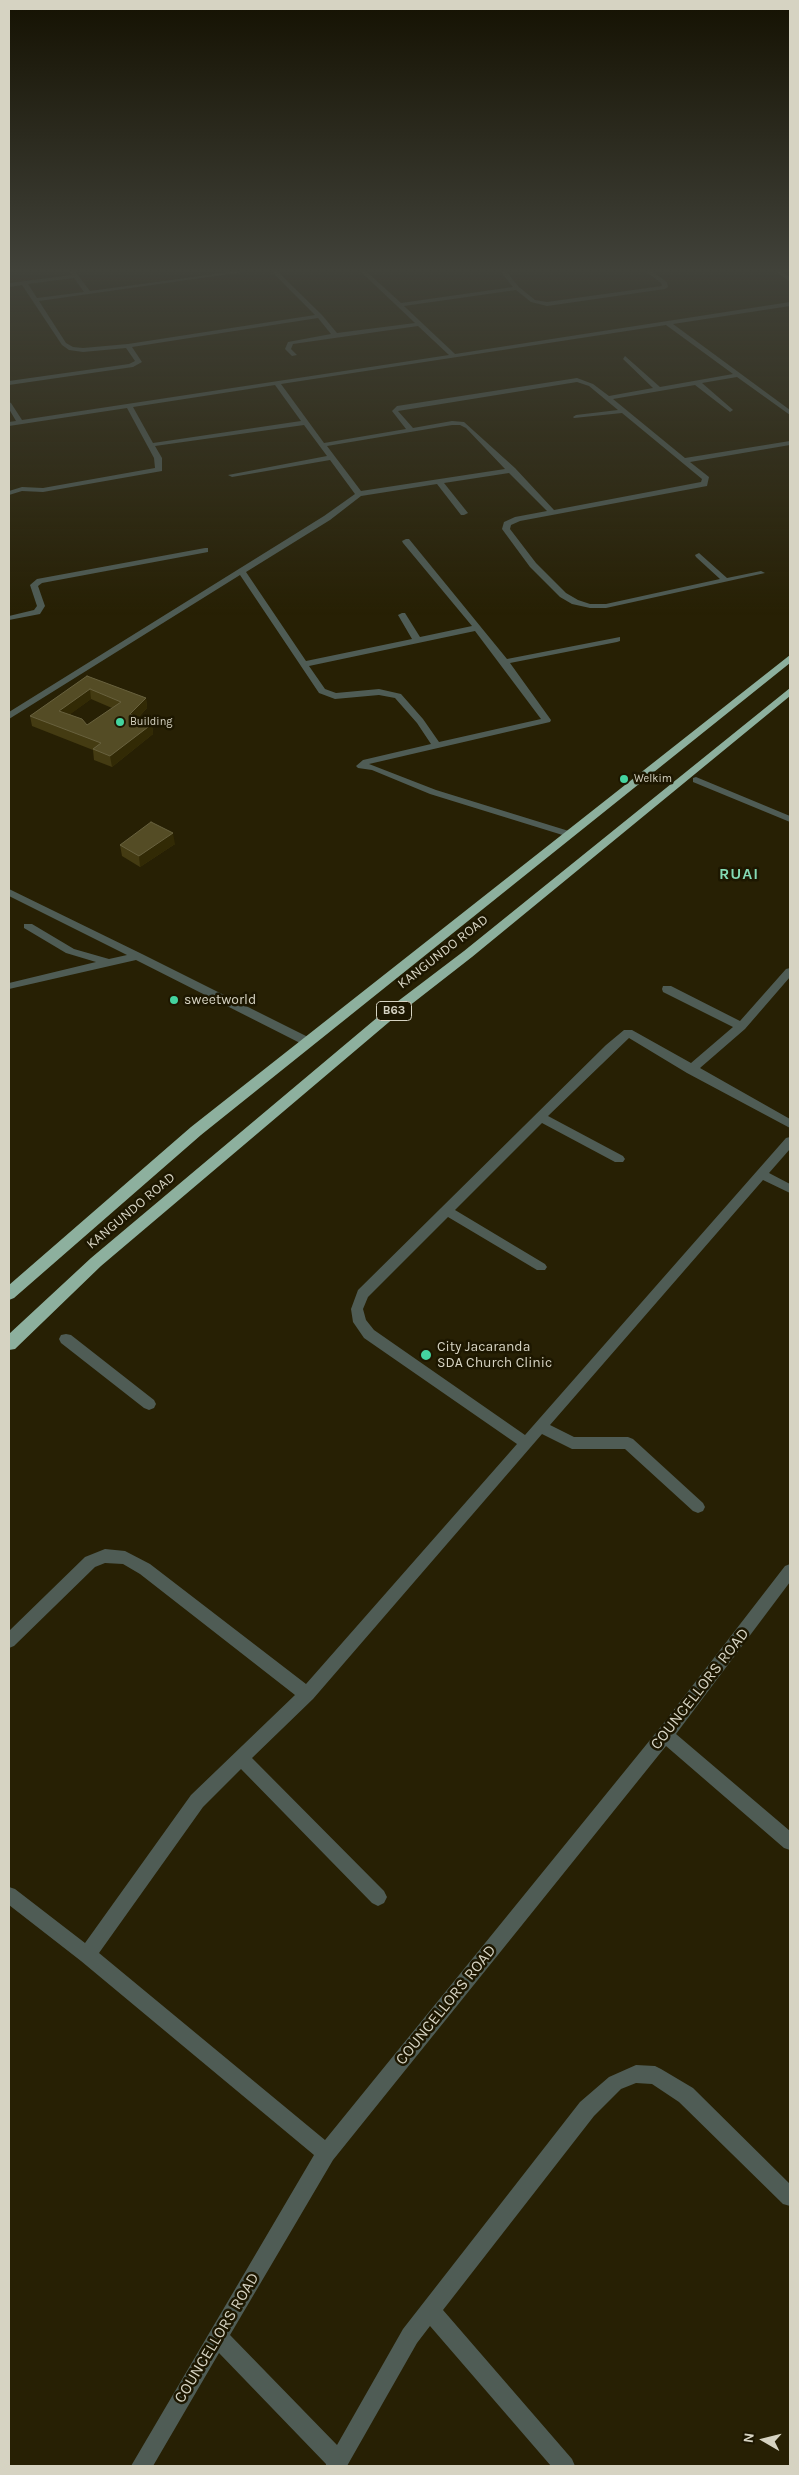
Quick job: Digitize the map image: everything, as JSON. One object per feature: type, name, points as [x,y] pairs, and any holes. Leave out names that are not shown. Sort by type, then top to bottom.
[{"type":"highway","name":"KANGUNDO ROAD","points":[[9,1294],[196,1131],[790,658]]},
{"type":"highway","name":"KANGUNDO ROAD","points":[[9,1344],[103,1256],[390,1014],[468,954],[790,691]]},
{"type":"street","points":[[9,424],[266,386]]},
{"type":"street","points":[[278,386],[304,423],[323,445],[359,494]]},
{"type":"street","points":[[411,430],[395,412],[397,408],[542,386]]},
{"type":"street","points":[[592,386],[706,482],[694,487],[511,521],[507,524],[506,529],[509,537],[538,570],[563,595],[575,602],[606,606],[761,573]]},
{"type":"street","points":[[654,386],[659,390]]},
{"type":"street","points":[[608,398],[683,386]]},
{"type":"street","points":[[700,386],[730,410]]},
{"type":"street","points":[[752,386],[790,414]]},
{"type":"street","points":[[9,404],[20,422]]},
{"type":"street","points":[[9,493],[22,489],[43,490],[159,469],[158,458],[129,405]]},
{"type":"street","points":[[576,417],[623,411]]},
{"type":"street","points":[[151,445],[304,423]]},
{"type":"street","points":[[323,445],[452,423],[466,425],[553,513]]},
{"type":"street","points":[[683,461],[790,443]]},
{"type":"street","points":[[232,476],[332,457]]},
{"type":"street","points":[[9,716],[348,505],[359,494],[512,470]]},
{"type":"street","points":[[439,482],[464,513]]},
{"type":"street","points":[[406,541],[505,662],[547,720],[544,723],[436,745],[366,762],[361,766],[374,768],[433,792],[568,834]]},
{"type":"street","points":[[9,618],[37,612],[41,606],[34,585],[40,581],[205,550]]},
{"type":"street","points":[[699,555],[725,580]]},
{"type":"street","points":[[242,572],[322,692],[329,695],[342,696],[379,692],[398,696],[420,720],[436,745]]},
{"type":"street","points":[[402,615],[417,640]]},
{"type":"street","points":[[305,664],[476,628]]},
{"type":"street","points":[[505,662],[617,639]]},
{"type":"street","points":[[696,780],[790,819]]},
{"type":"street","points":[[9,892],[308,1042]]},
{"type":"street","points":[[28,926],[70,951],[110,963]]},
{"type":"street","points":[[9,986],[138,956]]},
{"type":"street","points":[[691,1070],[740,1026],[790,971]]},
{"type":"street","points":[[667,989],[740,1026]]},
{"type":"street","points":[[526,1443],[369,1334],[360,1322],[357,1309],[363,1294],[610,1048],[628,1033],[790,1124]]},
{"type":"street","points":[[540,1118],[619,1159]]},
{"type":"street","points":[[87,1954],[197,1801],[307,1694],[790,1141]]},
{"type":"street","points":[[762,1174],[790,1189]]},
{"type":"street","points":[[447,1211],[541,1267]]},
{"type":"street","points":[[66,1339],[149,1404]]},
{"type":"street","points":[[540,1427],[572,1443],[628,1444],[698,1508]]},
{"type":"street","points":[[9,1640],[90,1562],[105,1556],[125,1558],[145,1569],[307,1694]]},
{"type":"street","name":"COUNCELLORS ROAD","points":[[141,2466],[326,2153],[665,1735],[790,1571]]},
{"type":"street","points":[[665,1735],[790,1842]]},
{"type":"street","points":[[241,1758],[378,1897]]},
{"type":"street","points":[[9,1895],[87,1954],[326,2153]]},
{"type":"street","points":[[217,2336],[337,2464],[410,2336],[587,2109],[615,2083],[636,2074],[655,2075],[686,2095],[790,2197]]},
{"type":"street","points":[[430,2310],[565,2466]]},
{"type":"building","points":[[87,676],[146,698],[130,714],[152,724],[110,756],[93,749],[101,743],[30,716]],"holes":[[[90,689],[121,702],[87,725],[82,719],[59,711]]]},
{"type":"building","points":[[151,822],[173,833],[139,856],[120,845]]},
{"type":"place","name":"Building","points":[[120,722]]},
{"type":"place","name":"Welkim","points":[[624,779]]},
{"type":"place","name":"sweetworld","points":[[174,1000]]},
{"type":"place","name":"City Jacaranda SDA Church Clinic","points":[[426,1355]]},
{"type":"district","name":"RUAI","points":[[739,874]]}]
